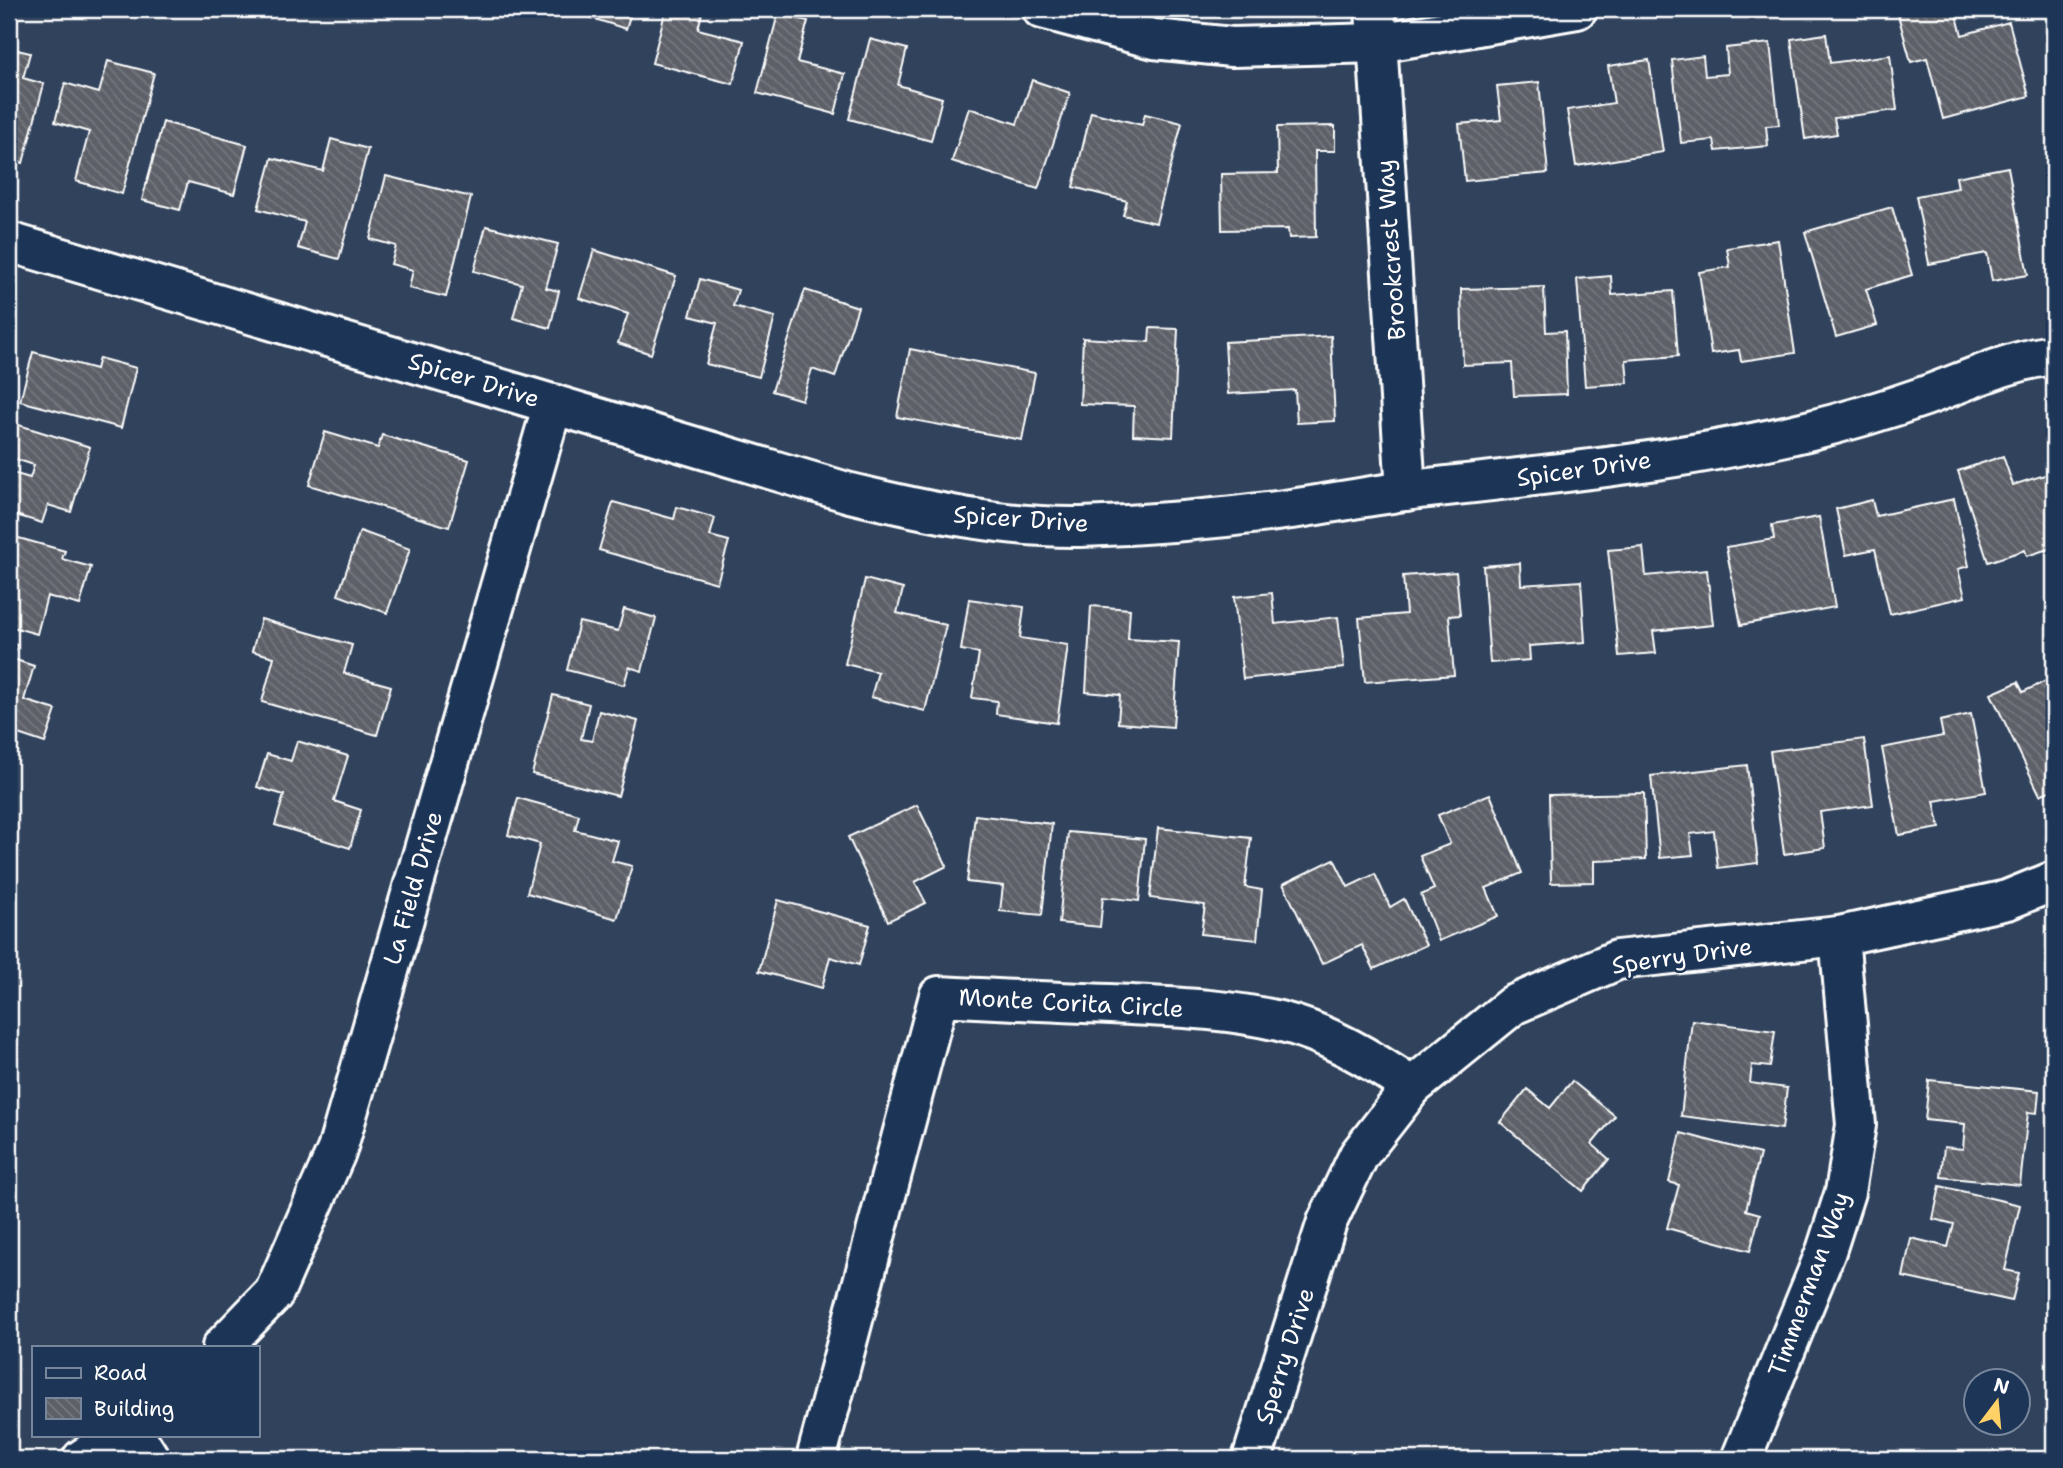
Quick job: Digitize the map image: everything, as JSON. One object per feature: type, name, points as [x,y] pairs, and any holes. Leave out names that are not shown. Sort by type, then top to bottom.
[{"type":"street","points":[[1042,9],[1154,39],[1231,47],[1377,26],[1577,9]]},
{"type":"street","name":"Brookcrest Way","points":[[1377,26],[1406,491]]},
{"type":"street","name":"Spicer Drive","points":[[9,242],[850,493],[928,512],[1018,524],[1079,527],[1183,522],[1406,491],[1581,471],[1733,447],[1810,431],[1923,396],[1997,368],[2054,355]]},
{"type":"street","name":"La Field Drive","points":[[223,1346],[274,1293],[337,1150],[553,404]]},
{"type":"street","name":"Sperry Drive","points":[[1252,1459],[1327,1222],[1359,1155],[1412,1087],[1513,1005],[1617,960],[1839,936],[2007,900],[2054,881]]},
{"type":"street","name":"Timmerman Way","points":[[1741,1459],[1826,1251],[1845,1192],[1856,1125],[1839,936]]},
{"type":"street","name":"Monte Corita Circle","points":[[817,1459],[939,996],[1228,1011],[1281,1021],[1328,1037],[1372,1059],[1412,1087]]},
{"type":"street","points":[[82,1459],[116,1436]]},
{"type":"street","points":[[136,1436],[150,1459]]},
{"type":"building","points":[[564,9],[632,9],[626,29]]},
{"type":"building","points":[[666,9],[703,9],[698,29],[744,41],[733,84],[652,63]]},
{"type":"building","points":[[1920,9],[1955,9],[1962,35],[2009,22],[2029,96],[1943,119],[1927,58],[1911,62],[1898,15]]},
{"type":"building","points":[[778,14],[808,21],[797,62],[845,74],[835,114],[757,93]]},
{"type":"building","points":[[1826,34],[1830,63],[1890,55],[1897,110],[1834,118],[1837,134],[1805,139],[1791,39]]},
{"type":"building","points":[[870,39],[907,49],[898,85],[942,98],[931,141],[849,119]]},
{"type":"building","points":[[1770,43],[1779,125],[1766,126],[1768,146],[1716,151],[1714,140],[1681,143],[1672,60],[1703,56],[1705,76],[1728,74],[1726,48]]},
{"type":"building","points":[[9,48],[30,53],[23,78],[44,84],[23,163],[9,159]]},
{"type":"building","points":[[1649,60],[1663,152],[1576,166],[1567,110],[1614,103],[1608,66]]},
{"type":"building","points":[[108,61],[154,73],[122,194],[76,181],[89,132],[55,122],[65,83],[99,93]]},
{"type":"building","points":[[1032,80],[1070,93],[1038,189],[952,161],[969,108],[1017,124]]},
{"type":"building","points":[[1539,82],[1548,173],[1465,181],[1459,124],[1501,120],[1497,86]]},
{"type":"building","points":[[1091,112],[1142,125],[1145,114],[1182,123],[1156,223],[1123,215],[1127,201],[1073,187]]},
{"type":"building","points":[[163,122],[247,145],[234,194],[188,182],[180,210],[142,200]]},
{"type":"building","points":[[1335,126],[1335,151],[1315,151],[1316,237],[1289,238],[1288,229],[1222,230],[1221,174],[1278,173],[1277,127]]},
{"type":"building","points":[[331,139],[368,149],[339,259],[298,248],[305,222],[258,209],[272,158],[323,171]]},
{"type":"building","points":[[2008,167],[2028,275],[1992,281],[1987,253],[1929,264],[1916,196],[1958,188],[1956,177]]},
{"type":"building","points":[[386,176],[471,197],[446,297],[409,288],[413,270],[391,264],[396,246],[370,239]]},
{"type":"building","points":[[1892,207],[1912,275],[1866,289],[1877,325],[1836,337],[1805,232]]},
{"type":"building","points":[[486,226],[558,244],[546,288],[559,291],[550,328],[513,318],[522,284],[474,271]]},
{"type":"building","points":[[1778,240],[1795,353],[1741,361],[1739,350],[1711,354],[1699,272],[1730,267],[1727,248]]},
{"type":"building","points":[[594,250],[676,276],[651,354],[618,343],[628,314],[579,298]]},
{"type":"building","points":[[1611,276],[1612,295],[1673,291],[1678,356],[1626,360],[1628,383],[1585,386],[1577,279]]},
{"type":"building","points":[[700,279],[738,290],[733,306],[775,317],[759,377],[706,364],[717,323],[690,316]]},
{"type":"building","points":[[1544,287],[1546,332],[1565,331],[1567,394],[1514,396],[1512,363],[1463,365],[1461,289]]},
{"type":"building","points":[[805,290],[858,307],[835,377],[812,369],[802,400],[772,391]]},
{"type":"building","points":[[1150,328],[1178,329],[1173,437],[1133,435],[1134,406],[1080,404],[1083,338],[1149,342]]},
{"type":"building","points":[[1331,336],[1335,421],[1297,423],[1295,390],[1228,394],[1225,342]]},
{"type":"building","points":[[910,349],[1035,373],[1022,440],[897,417]]},
{"type":"building","points":[[33,352],[96,369],[99,358],[136,368],[121,428],[20,401]]},
{"type":"building","points":[[9,422],[90,447],[71,512],[48,505],[42,523],[9,513],[9,472],[30,478],[34,465],[9,457]]},
{"type":"building","points":[[325,432],[378,448],[382,435],[469,460],[449,527],[309,485]]},
{"type":"building","points":[[2003,456],[2013,485],[2054,472],[2054,547],[2027,556],[2025,550],[1988,562],[1958,471]]},
{"type":"building","points":[[1954,499],[1969,566],[1958,569],[1965,597],[1890,614],[1875,549],[1846,555],[1836,509],[1872,500],[1876,516]]},
{"type":"building","points":[[613,502],[674,519],[677,507],[715,518],[710,536],[729,541],[717,583],[599,550]]},
{"type":"building","points":[[1819,517],[1835,607],[1741,625],[1726,547],[1774,539],[1772,525]]},
{"type":"building","points":[[360,531],[410,549],[387,613],[338,595]]},
{"type":"building","points":[[15,537],[65,551],[62,559],[91,567],[80,605],[47,596],[37,634],[9,626],[9,560]]},
{"type":"building","points":[[1643,547],[1646,576],[1707,570],[1713,625],[1653,631],[1656,653],[1619,656],[1608,550]]},
{"type":"building","points":[[1520,563],[1521,585],[1581,581],[1585,642],[1529,646],[1530,660],[1490,663],[1483,566]]},
{"type":"building","points":[[1456,572],[1460,615],[1449,616],[1454,675],[1365,682],[1359,618],[1406,614],[1403,576]]},
{"type":"building","points":[[865,579],[903,589],[897,613],[946,625],[925,711],[871,697],[878,672],[845,664]]},
{"type":"building","points":[[1272,593],[1275,624],[1338,617],[1344,668],[1243,679],[1234,597]]},
{"type":"building","points":[[969,599],[1024,607],[1020,638],[1068,645],[1057,723],[996,714],[997,701],[972,698],[979,653],[961,650]]},
{"type":"building","points":[[1091,606],[1130,609],[1128,639],[1179,642],[1173,727],[1118,723],[1120,695],[1086,692]]},
{"type":"building","points":[[624,609],[656,618],[642,671],[629,667],[624,685],[567,670],[579,622],[618,631]]},
{"type":"building","points":[[261,619],[352,645],[344,673],[391,686],[377,735],[262,702],[274,657],[252,651]]},
{"type":"building","points":[[9,642],[17,645],[13,659],[34,666],[24,700],[56,710],[45,743],[9,731]]},
{"type":"building","points":[[2054,677],[2054,734],[2051,736],[2054,743],[2054,789],[2040,795],[1991,694],[2018,682],[2023,692]]},
{"type":"building","points":[[553,695],[589,704],[581,739],[592,741],[599,711],[638,721],[618,796],[532,774]]},
{"type":"building","points":[[1971,714],[1986,792],[1934,801],[1940,828],[1899,835],[1882,748],[1943,736],[1940,721]]},
{"type":"building","points":[[1864,739],[1873,805],[1820,812],[1825,848],[1784,854],[1770,751]]},
{"type":"building","points":[[297,741],[348,756],[334,801],[361,810],[350,848],[275,825],[284,795],[257,787],[267,754],[291,761]]},
{"type":"building","points":[[1747,765],[1758,863],[1718,868],[1714,831],[1690,834],[1693,855],[1660,858],[1651,776]]},
{"type":"building","points":[[1644,793],[1646,859],[1594,861],[1594,882],[1551,883],[1549,795]]},
{"type":"building","points":[[1490,794],[1522,873],[1486,888],[1498,916],[1439,941],[1421,895],[1434,889],[1420,856],[1450,844],[1438,815]]},
{"type":"building","points":[[518,798],[579,815],[575,830],[618,841],[612,861],[632,866],[617,919],[527,893],[540,844],[508,835]]},
{"type":"building","points":[[917,805],[947,866],[915,882],[926,903],[888,921],[848,837]]},
{"type":"building","points":[[975,815],[1052,824],[1042,915],[1000,911],[1003,886],[967,882]]},
{"type":"building","points":[[1158,828],[1251,838],[1245,887],[1262,890],[1257,940],[1201,934],[1205,905],[1150,898]]},
{"type":"building","points":[[1068,832],[1145,839],[1139,901],[1103,897],[1100,927],[1059,923]]},
{"type":"building","points":[[1334,859],[1348,887],[1375,874],[1390,907],[1404,899],[1426,945],[1374,969],[1362,945],[1322,964],[1283,884]]},
{"type":"building","points":[[778,900],[870,925],[859,965],[830,957],[822,988],[759,971]]},
{"type":"building","points":[[1692,1020],[1775,1031],[1770,1067],[1752,1065],[1750,1083],[1787,1088],[1782,1129],[1681,1116]]},
{"type":"building","points":[[1929,1080],[2039,1091],[2037,1113],[2028,1112],[2020,1185],[1941,1177],[1944,1147],[1963,1149],[1965,1124],[1925,1120]]},
{"type":"building","points":[[1572,1081],[1615,1116],[1592,1144],[1609,1159],[1583,1191],[1500,1122],[1527,1089],[1550,1108]]},
{"type":"building","points":[[1681,1133],[1760,1154],[1746,1210],[1760,1214],[1750,1251],[1667,1228],[1679,1185],[1669,1182]]},
{"type":"building","points":[[1940,1186],[2020,1205],[2005,1270],[2019,1273],[2012,1301],[1903,1277],[1911,1238],[1948,1247],[1954,1224],[1933,1219]]}]
